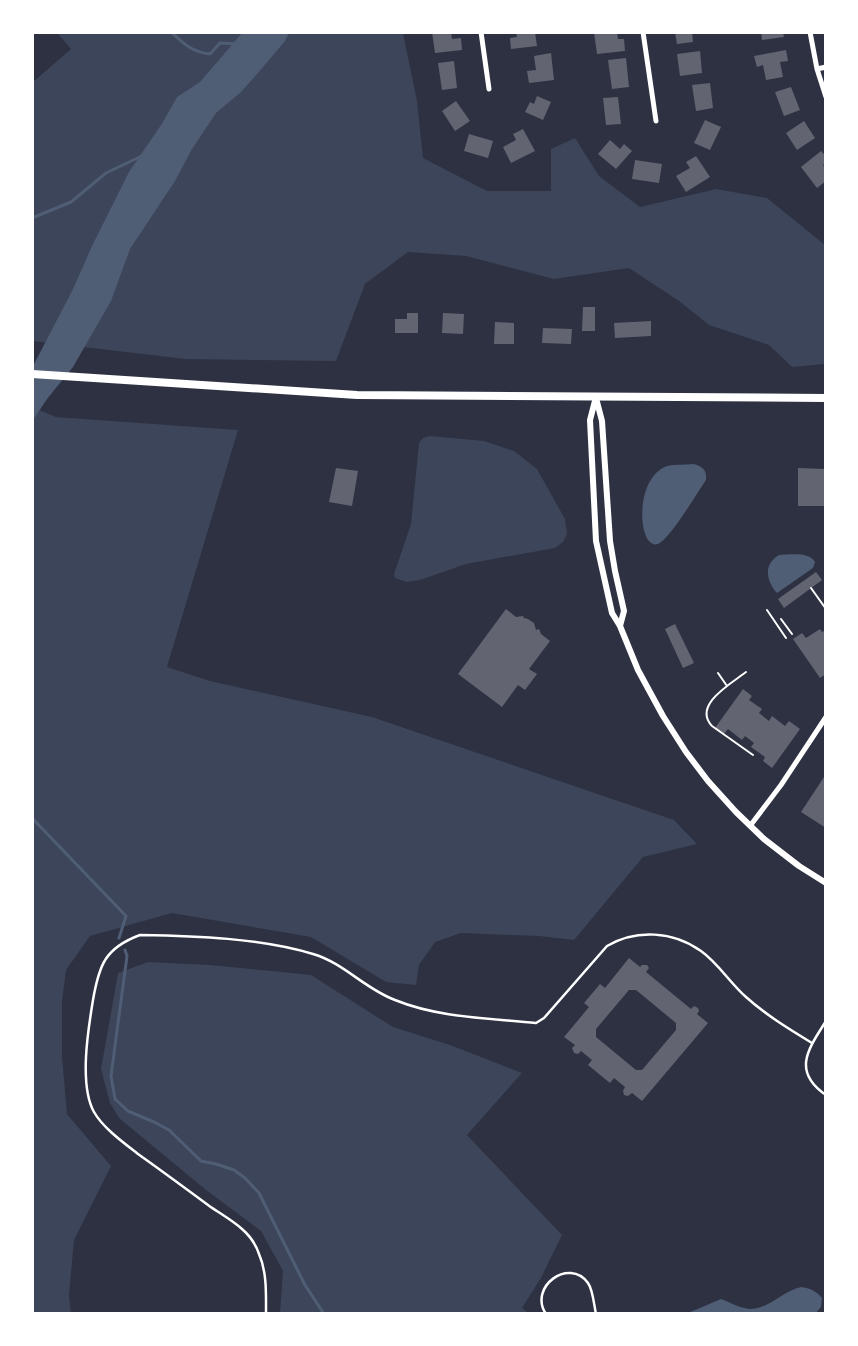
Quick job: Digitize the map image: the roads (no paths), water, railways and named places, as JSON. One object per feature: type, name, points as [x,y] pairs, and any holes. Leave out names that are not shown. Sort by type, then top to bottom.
[{"type":"main road","points":[[32,374],[357,395],[826,398]]},
{"type":"street","points":[[481,32],[489,89]]},
{"type":"street","points":[[644,32],[656,121]]},
{"type":"street","points":[[810,32],[817,69],[826,97]]},
{"type":"street","points":[[817,69],[826,67]]},
{"type":"street","points":[[596,397],[590,420],[596,540],[612,614],[620,626],[638,670],[686,752],[708,781],[764,839],[799,866],[826,883]]},
{"type":"street","points":[[596,397],[602,421],[610,541],[624,612],[620,626]]},
{"type":"street","points":[[750,826],[781,785],[826,717]]},
{"type":"lane","points":[[266,1314],[264,1267],[259,1254],[242,1229],[123,1143],[94,1112],[89,1096],[86,1074],[87,1034],[94,991],[105,958],[113,949],[125,941],[140,935],[250,941],[312,953],[336,964],[377,992],[427,1011],[536,1023],[544,1018],[607,946],[631,936],[660,935],[686,942],[701,951],[754,1005],[812,1043]]},
{"type":"lane","points":[[826,1021],[812,1043],[806,1057],[806,1068],[813,1085],[826,1095]]},
{"type":"lane","points":[[546,1314],[542,1302],[545,1286],[551,1279],[566,1273],[575,1274],[589,1284],[596,1314]]},
{"type":"waterway","points":[[171,32],[189,47],[204,53],[210,54],[220,43],[238,44]]},
{"type":"waterway","points":[[32,218],[71,202],[106,173],[144,155]]},
{"type":"waterway","points":[[32,818],[126,916],[119,938]]},
{"type":"waterway","points":[[125,950],[127,956],[111,1076],[115,1099],[128,1111],[169,1130],[201,1161],[234,1170],[245,1178],[259,1193],[305,1285],[324,1314]]}]
